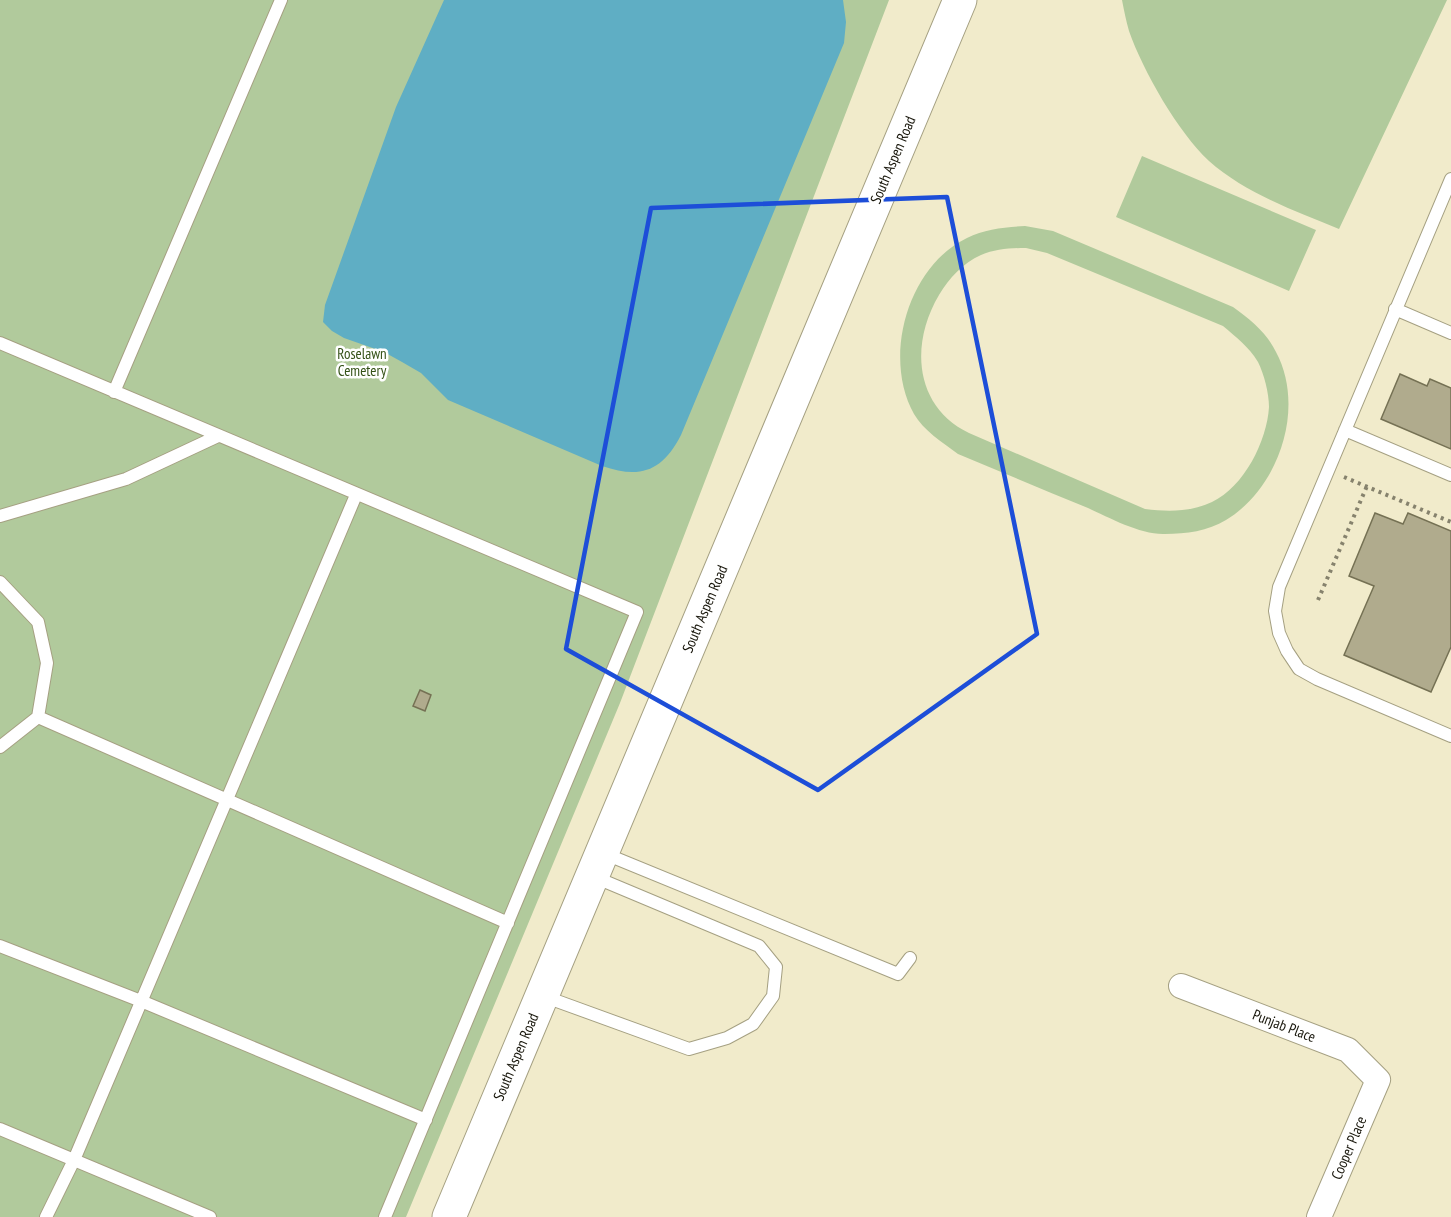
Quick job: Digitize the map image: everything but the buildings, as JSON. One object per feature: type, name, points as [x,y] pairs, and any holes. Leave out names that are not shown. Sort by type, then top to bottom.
[{"type":"street","name":"South Aspen Road","points":[[449,1217],[960,0]]},
{"type":"street","name":"Punjab Place","points":[[1181,986],[1348,1050],[1378,1080]]},
{"type":"street","name":"Cooper Place","points":[[1319,1217],[1378,1080]]},
{"type":"lane","points":[[114,392],[281,0]]},
{"type":"lane","points":[[1451,178],[1279,587],[1275,611],[1279,633],[1299,669],[1317,679],[1451,736]]},
{"type":"lane","points":[[1395,309],[1451,333]]},
{"type":"lane","points":[[0,343],[637,612],[385,1217]]},
{"type":"lane","points":[[1345,430],[1451,476]]},
{"type":"lane","points":[[0,516],[126,479],[218,436]]},
{"type":"lane","points":[[46,1217],[74,1160],[356,495]]},
{"type":"lane","points":[[0,582],[38,622],[47,663],[39,717],[0,747]]},
{"type":"lane","points":[[39,717],[508,923]]},
{"type":"lane","points":[[597,865],[898,974],[910,958]]},
{"type":"lane","points":[[542,995],[689,1048],[727,1038],[753,1024],[773,996],[776,967],[759,946],[597,865]]},
{"type":"lane","points":[[0,946],[141,1001],[426,1120]]},
{"type":"lane","points":[[0,1129],[210,1217]]},
{"type":"path","points":[[1328,470],[1451,522]]},
{"type":"path","points":[[1318,600],[1367,486]]},
{"type":"highlighted area","points":[[947,197],[1037,634],[818,790],[566,649],[651,208]]},
{"type":"green space","name":"Roselawn Cemetery","points":[[0,0],[889,0],[620,703],[406,1217],[0,1217]]},
{"type":"green space","points":[[1122,0],[1447,0],[1339,229],[1288,208],[1238,183],[1197,149],[1174,118],[1152,82],[1129,31]]},
{"type":"green space","points":[[1142,156],[1316,230],[1289,291],[1116,217]]},
{"type":"green space","points":[[1025,226],[1053,231],[1233,307],[1268,338],[1285,374],[1288,397],[1287,421],[1282,445],[1273,468],[1260,488],[1245,506],[1226,520],[1189,532],[1156,534],[1146,532],[958,454],[934,436],[918,420],[905,391],[900,366],[901,341],[906,315],[916,291],[929,269],[946,251],[967,238],[988,231]],"holes":[[[1026,248],[1047,253],[1223,326],[1242,342],[1258,362],[1267,390],[1269,407],[1264,434],[1252,462],[1234,486],[1224,495],[1212,502],[1187,509],[1171,511],[1145,509],[969,433],[951,421],[937,407],[922,372],[921,353],[930,314],[943,289],[962,267],[986,253],[1003,249]]]},
{"type":"water","points":[[444,0],[843,0],[846,22],[844,43],[681,435],[666,457],[649,469],[628,472],[602,466],[448,400],[421,373],[384,352],[344,338],[323,322],[325,305],[396,107]]}]
